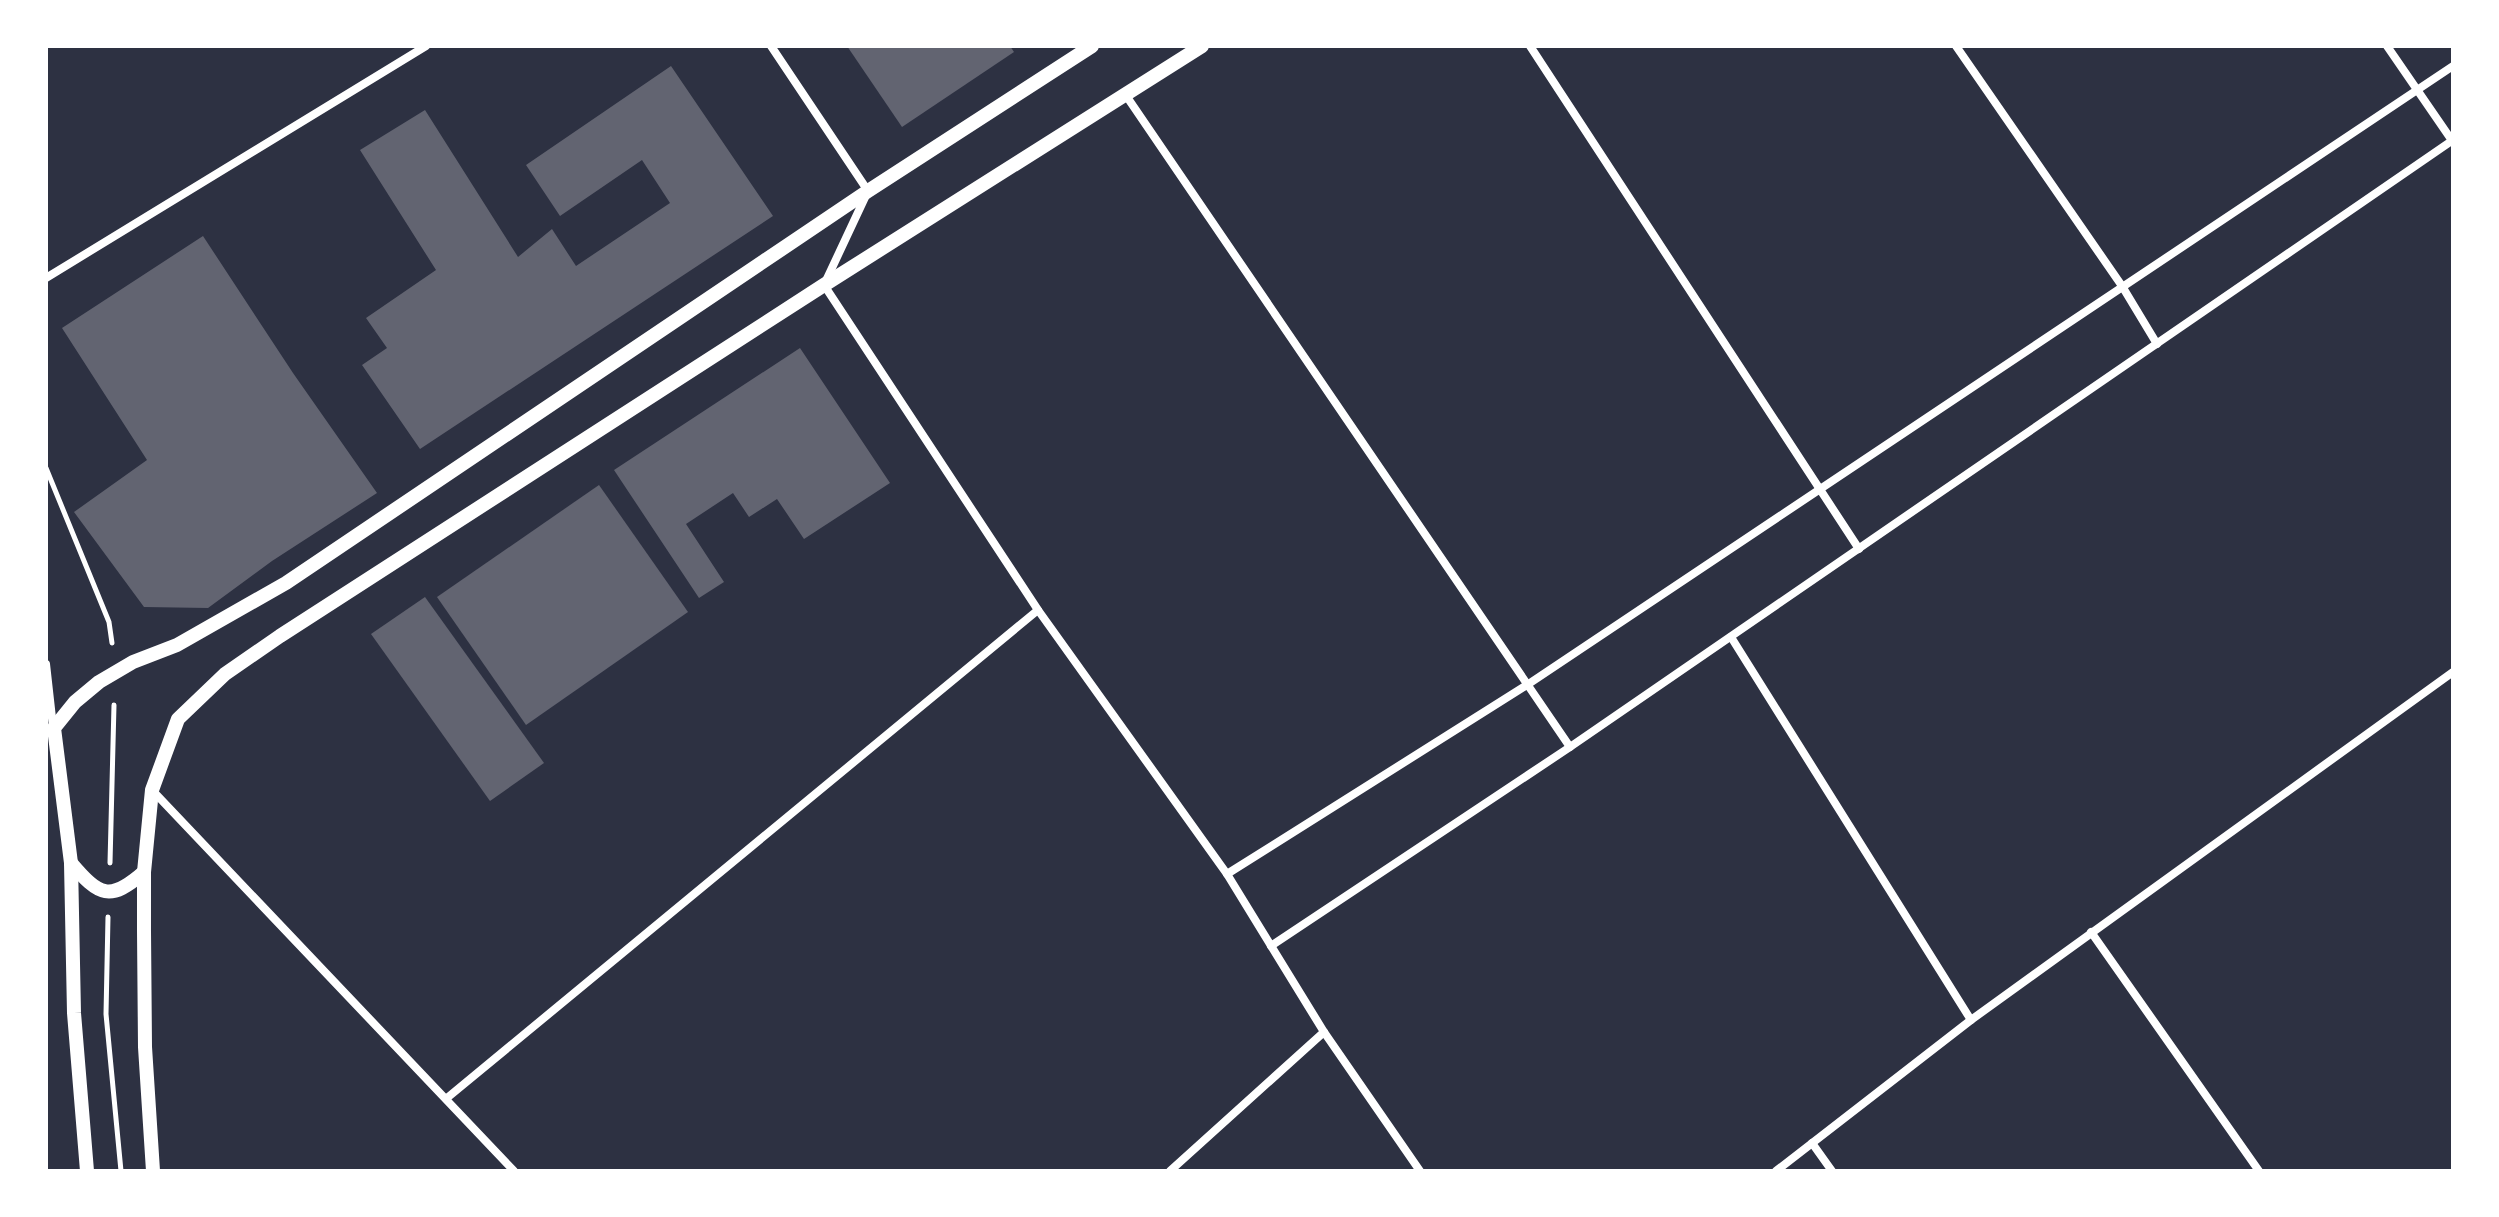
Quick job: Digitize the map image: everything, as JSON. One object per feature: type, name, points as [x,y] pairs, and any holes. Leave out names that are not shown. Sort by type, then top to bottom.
[{"type":"street","points":[[46,278],[426,46]]},
{"type":"street","points":[[771,46],[868,191]]},
{"type":"street","points":[[54,728],[75,702],[116,672],[177,645],[286,583],[868,191],[1092,46]]},
{"type":"street","points":[[153,1171],[145,1047],[144,872],[152,790],[178,719],[225,674],[280,636],[824,285],[1202,46]]},
{"type":"street","points":[[1530,46],[1859,549]]},
{"type":"street","points":[[1956,46],[2122,286],[2157,344]]},
{"type":"street","points":[[1271,946],[1570,747],[2453,141],[2387,46]]},
{"type":"street","points":[[1227,874],[1527,685],[2453,66]]},
{"type":"street","points":[[1125,94],[1570,747]]},
{"type":"street","points":[[824,285],[868,191]]},
{"type":"street","points":[[824,285],[1038,610],[1227,874],[1324,1032],[1420,1171]]},
{"type":"street","points":[[447,1098],[1038,610]]},
{"type":"street","points":[[1731,637],[1971,1020]]},
{"type":"street","points":[[46,664],[71,863],[74,1013],[87,1171]]},
{"type":"street","points":[[1776,1171],[1971,1020],[2453,672]]},
{"type":"street","points":[[152,790],[514,1171]]},
{"type":"street","points":[[71,863],[91,885],[109,893],[130,884],[144,872]]},
{"type":"street","points":[[2091,932],[2259,1171]]},
{"type":"street","points":[[1170,1171],[1324,1032]]},
{"type":"street","points":[[1812,1143],[1832,1171]]},
{"type":"path","points":[[46,468],[109,622],[116,672],[106,1014],[121,1171]]},
{"type":"building","points":[[847,46],[1010,46],[1014,52],[902,127]]},
{"type":"building","points":[[671,66],[773,216],[420,449],[362,365],[387,348],[366,318],[436,270],[360,150],[425,110],[518,257],[552,229],[576,266],[670,203],[642,160],[560,216],[526,165]]},
{"type":"building","points":[[203,236],[377,493],[272,561],[208,608],[144,607],[74,512],[147,460],[62,328]]},
{"type":"building","points":[[800,348],[890,483],[804,539],[777,499],[749,517],[733,493],[686,524],[724,582],[699,598],[614,470]]},
{"type":"building","points":[[599,485],[688,612],[526,725],[437,597]]},
{"type":"building","points":[[425,597],[544,763],[490,801],[371,634]]}]
